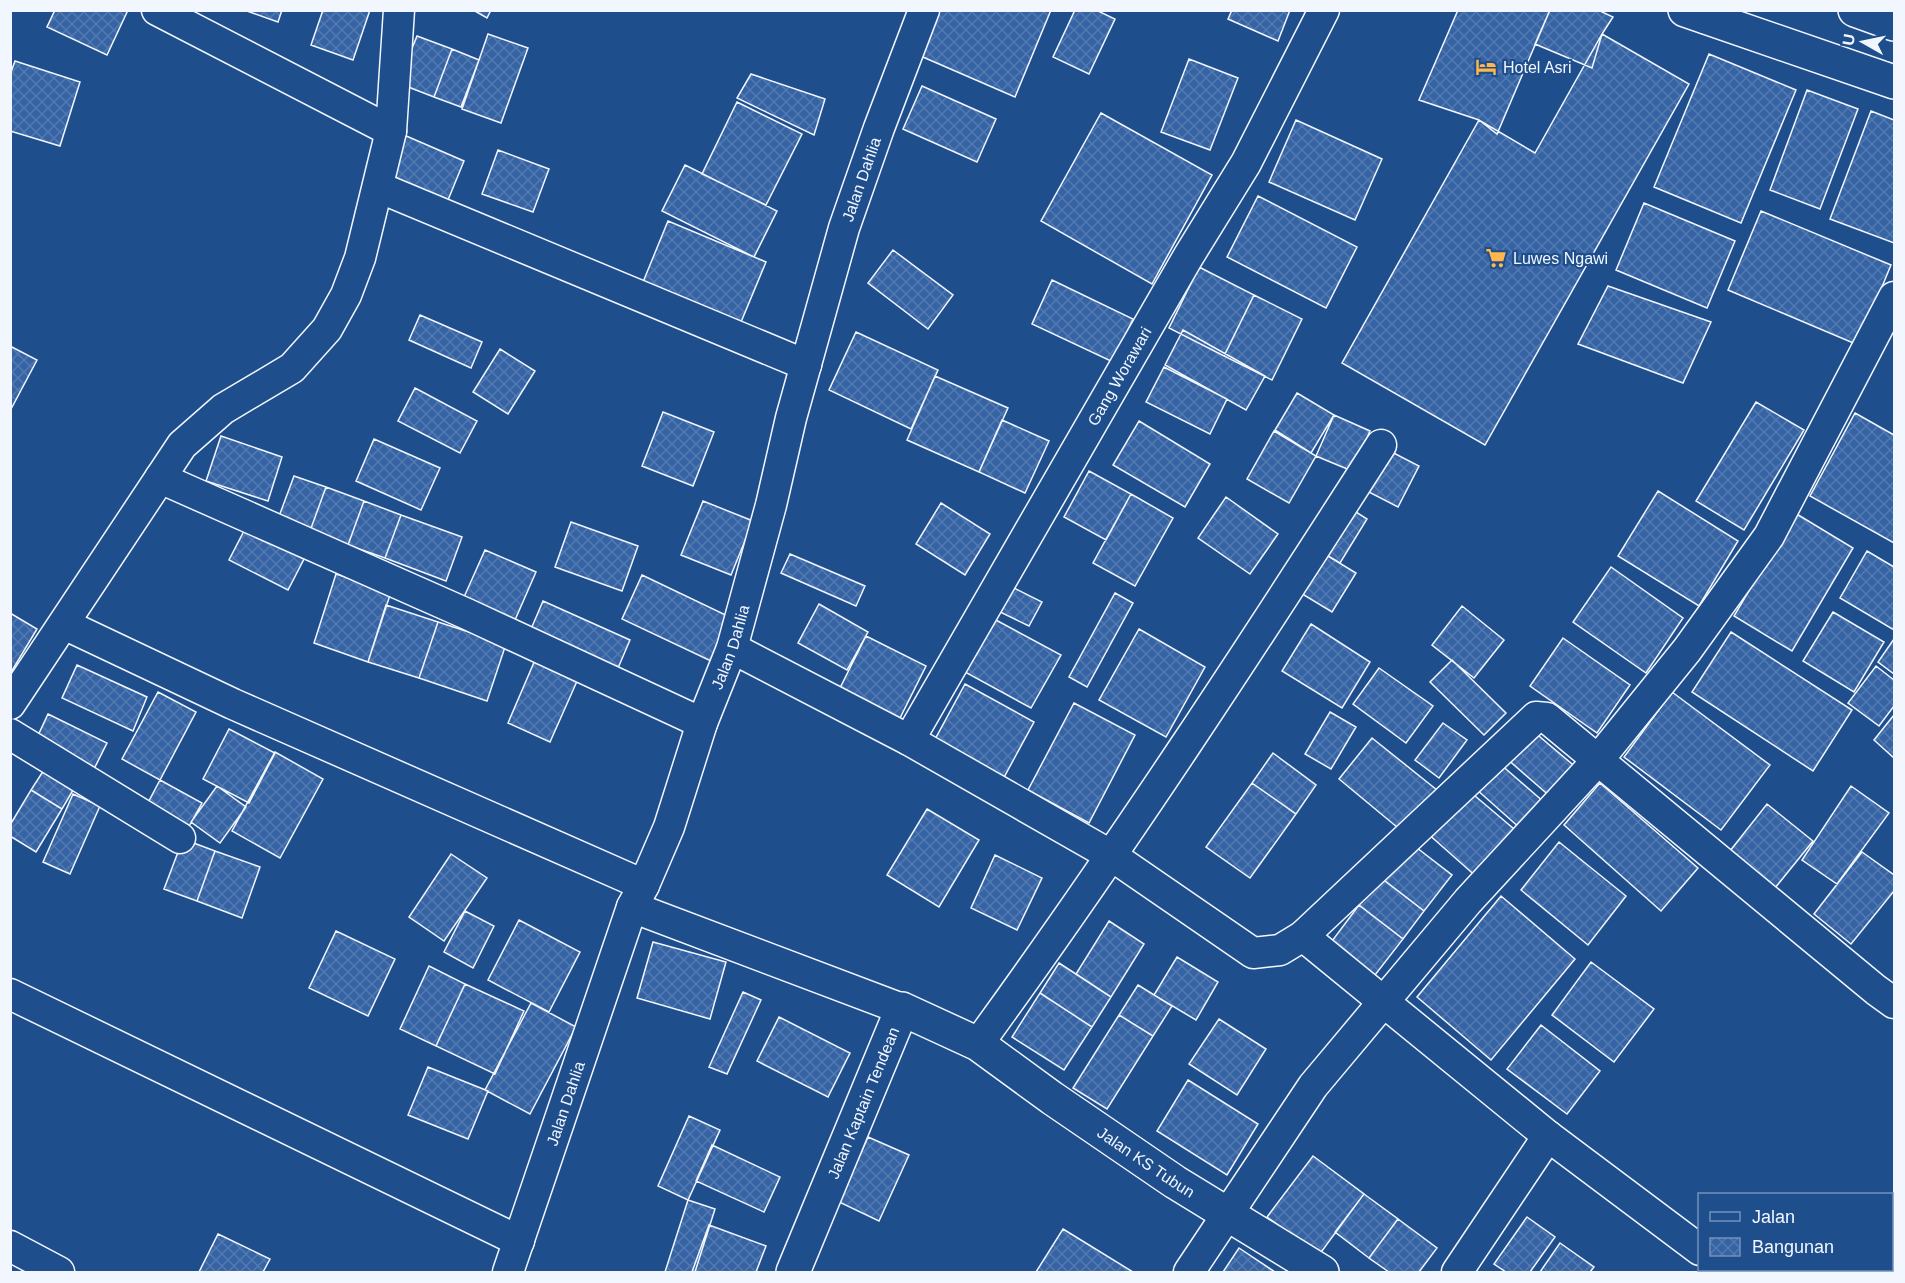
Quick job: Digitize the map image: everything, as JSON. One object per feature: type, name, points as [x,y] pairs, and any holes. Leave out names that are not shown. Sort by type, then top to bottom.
[{"type":"street","points":[[157,10],[392,131]]},
{"type":"street","points":[[10,704],[182,445],[224,409],[292,368],[327,329],[346,295],[360,258],[392,131],[399,10]]},
{"type":"street","name":"Jalan Dahlia","points":[[508,1272],[638,896],[669,827],[702,723],[732,648],[844,228],[924,10]]},
{"type":"street","name":"Gang Worawari","points":[[909,740],[1188,257],[1246,163],[1324,10]]},
{"type":"street","points":[[1855,10],[1894,24]]},
{"type":"street","points":[[1700,13],[1894,82]]},
{"type":"street","points":[[378,187],[806,365]]},
{"type":"street","points":[[1189,1272],[1313,1086],[1468,901],[1598,760],[1687,650],[1768,536],[1894,297]]},
{"type":"street","points":[[978,1044],[1112,856],[1259,636],[1381,445]]},
{"type":"street","points":[[160,478],[467,614],[702,723]]},
{"type":"street","points":[[64,624],[638,896],[902,1009]]},
{"type":"street","points":[[732,648],[909,740],[1112,856],[1252,952],[1280,950],[1303,936],[1536,717],[1547,718],[1894,1003]]},
{"type":"street","points":[[10,734],[180,838]]},
{"type":"street","points":[[1303,936],[1548,1136],[1698,1248]]},
{"type":"street","points":[[10,994],[519,1241]]},
{"type":"street","name":"Jalan Kaptain Tendean","points":[[793,1272],[902,1009],[978,1044]]},
{"type":"street","name":"Jalan KS Tubun","points":[[978,1044],[1175,1182],[1322,1272]]},
{"type":"street","points":[[1457,1272],[1548,1136]]},
{"type":"street","points":[[10,1246],[59,1272]]},
{"type":"building","points":[[55,10],[128,10],[107,55],[47,27]]},
{"type":"building","points":[[244,10],[282,10],[278,22]]},
{"type":"building","points":[[323,10],[370,10],[353,60],[311,45]]},
{"type":"building","points":[[473,10],[491,10],[487,18]]},
{"type":"building","points":[[934,10],[1051,10],[1015,97],[916,54]]},
{"type":"building","points":[[1075,10],[1096,10],[1115,19],[1089,74],[1053,57]]},
{"type":"building","points":[[1232,10],[1290,10],[1278,41],[1228,19]]},
{"type":"building","points":[[1458,10],[1550,10],[1497,134],[1479,120],[1419,100]]},
{"type":"building","points":[[1550,10],[1598,10],[1613,17],[1602,34],[1592,68],[1535,44]]},
{"type":"building","points":[[488,34],[528,48],[501,123],[462,109]]},
{"type":"building","name":"Luwes Ngawi","points":[[1602,34],[1689,84],[1485,445],[1342,363],[1479,120],[1535,153]]},
{"type":"building","points":[[417,36],[452,49],[434,97],[398,83]]},
{"type":"building","points":[[452,49],[479,60],[461,107],[434,97]]},
{"type":"building","points":[[1709,54],[1796,90],[1741,223],[1654,187]]},
{"type":"building","points":[[1189,59],[1238,78],[1210,150],[1161,132]]},
{"type":"building","points":[[15,61],[80,82],[60,146],[10,131],[10,75]]},
{"type":"building","points":[[751,74],[825,99],[814,135],[737,98]]},
{"type":"building","points":[[922,86],[996,119],[977,162],[903,129]]},
{"type":"building","points":[[1807,90],[1858,109],[1820,209],[1770,190]]},
{"type":"building","points":[[737,102],[802,134],[766,205],[702,174]]},
{"type":"building","points":[[1871,111],[1894,120],[1894,243],[1830,219]]},
{"type":"building","points":[[1101,113],[1212,175],[1152,284],[1041,221]]},
{"type":"building","points":[[1296,120],[1382,159],[1355,220],[1269,182]]},
{"type":"building","points":[[404,135],[464,161],[448,200],[387,174]]},
{"type":"building","points":[[498,150],[549,169],[533,212],[482,194]]},
{"type":"building","points":[[685,165],[777,211],[754,257],[662,211]]},
{"type":"building","points":[[1258,196],[1357,247],[1326,308],[1227,257]]},
{"type":"building","points":[[1644,203],[1735,241],[1707,308],[1616,270]]},
{"type":"building","points":[[1761,211],[1891,265],[1858,345],[1728,290]]},
{"type":"building","points":[[668,221],[766,262],[741,322],[643,282]]},
{"type":"building","points":[[893,250],[953,295],[928,329],[868,283]]},
{"type":"building","points":[[1199,267],[1254,295],[1224,356],[1169,328]]},
{"type":"building","points":[[1052,280],[1133,319],[1113,362],[1032,324]]},
{"type":"building","points":[[1608,286],[1711,322],[1683,383],[1578,344]]},
{"type":"building","points":[[1254,295],[1302,319],[1272,380],[1224,356]]},
{"type":"building","points":[[420,315],[482,342],[471,368],[409,340]]},
{"type":"building","points":[[1183,330],[1265,376],[1246,410],[1165,365]]},
{"type":"building","points":[[856,332],[938,370],[911,429],[829,390]]},
{"type":"building","points":[[10,346],[37,360],[10,411]]},
{"type":"building","points":[[500,349],[535,371],[508,414],[473,392]]},
{"type":"building","points":[[1164,367],[1227,399],[1210,434],[1146,402]]},
{"type":"building","points":[[935,376],[1008,408],[979,472],[907,440]]},
{"type":"building","points":[[415,388],[477,421],[460,453],[398,421]]},
{"type":"building","points":[[1297,393],[1334,415],[1311,453],[1275,430]]},
{"type":"building","points":[[1756,402],[1804,430],[1744,530],[1696,501]]},
{"type":"building","points":[[663,412],[714,432],[693,486],[642,466]]},
{"type":"building","points":[[1855,413],[1894,435],[1894,543],[1810,496]]},
{"type":"building","points":[[1334,415],[1370,431],[1352,471],[1316,456]]},
{"type":"building","points":[[1002,420],[1049,441],[1025,493],[979,472]]},
{"type":"building","points":[[1139,421],[1210,464],[1185,507],[1113,465]]},
{"type":"building","points":[[1274,431],[1316,456],[1289,503],[1247,479]]},
{"type":"building","points":[[221,436],[282,457],[268,501],[206,481]]},
{"type":"building","points":[[374,439],[440,468],[421,510],[356,481]]},
{"type":"building","points":[[1382,447],[1419,466],[1398,507],[1361,488]]},
{"type":"building","points":[[1089,471],[1131,494],[1106,540],[1064,517]]},
{"type":"building","points":[[294,476],[326,487],[310,531],[278,519]]},
{"type":"building","points":[[326,487],[364,501],[348,545],[310,531]]},
{"type":"building","points":[[1658,491],[1738,541],[1699,606],[1618,556]]},
{"type":"building","points":[[1131,494],[1173,518],[1135,586],[1093,563]]},
{"type":"building","points":[[1226,497],[1278,534],[1250,574],[1198,538]]},
{"type":"building","points":[[364,501],[401,515],[385,558],[348,545]]},
{"type":"building","points":[[703,501],[753,521],[731,575],[681,555]]},
{"type":"building","points":[[941,503],[990,534],[965,575],[916,544]]},
{"type":"building","points":[[1345,505],[1367,519],[1340,563],[1318,550]]},
{"type":"building","points":[[1795,513],[1853,548],[1792,651],[1734,616]]},
{"type":"building","points":[[401,515],[462,537],[446,581],[385,558]]},
{"type":"building","points":[[571,522],[638,546],[622,591],[555,567]]},
{"type":"building","points":[[245,529],[304,559],[288,590],[229,560]]},
{"type":"building","points":[[485,550],[536,572],[515,620],[464,597]]},
{"type":"building","points":[[1318,550],[1356,573],[1332,612],[1294,589]]},
{"type":"building","points":[[1867,551],[1894,567],[1894,630],[1840,598]]},
{"type":"building","points":[[790,554],[865,586],[856,606],[781,573]]},
{"type":"building","points":[[1611,567],[1683,618],[1646,673],[1573,622]]},
{"type":"building","points":[[336,574],[391,592],[368,662],[314,643]]},
{"type":"building","points":[[642,575],[732,618],[711,661],[622,619]]},
{"type":"building","points":[[1012,587],[1042,602],[1029,626],[998,611]]},
{"type":"building","points":[[1115,593],[1133,603],[1087,687],[1069,677]]},
{"type":"building","points":[[543,601],[630,640],[618,668],[531,629]]},
{"type":"building","points":[[819,604],[868,632],[847,670],[798,643]]},
{"type":"building","points":[[386,605],[438,622],[419,678],[368,662]]},
{"type":"building","points":[[1462,606],[1504,640],[1474,678],[1432,645]]},
{"type":"building","points":[[1833,612],[1884,642],[1854,692],[1803,661]]},
{"type":"building","points":[[10,613],[37,629],[10,674]]},
{"type":"building","points":[[994,619],[1061,655],[1031,708],[965,672]]},
{"type":"building","points":[[438,622],[506,644],[487,701],[419,678]]},
{"type":"building","points":[[1311,624],[1370,662],[1342,708],[1282,671]]},
{"type":"building","points":[[1139,629],[1205,667],[1166,737],[1099,700]]},
{"type":"building","points":[[1731,632],[1852,710],[1813,771],[1692,692]]},
{"type":"building","points":[[866,636],[926,666],[896,726],[836,696]]},
{"type":"building","points":[[1563,638],[1630,685],[1597,733],[1530,686]]},
{"type":"building","points":[[1894,639],[1894,674],[1878,662]]},
{"type":"building","points":[[535,660],[578,679],[550,742],[508,723]]},
{"type":"building","points":[[1452,660],[1506,713],[1484,735],[1430,682]]},
{"type":"building","points":[[77,665],[147,697],[133,731],[62,698]]},
{"type":"building","points":[[1876,666],[1894,680],[1894,706],[1879,726],[1848,703]]},
{"type":"building","points":[[1379,668],[1433,706],[1406,743],[1353,704]]},
{"type":"building","points":[[965,684],[1034,722],[1002,781],[933,743]]},
{"type":"building","points":[[158,692],[196,712],[160,780],[122,759]]},
{"type":"building","points":[[1672,692],[1770,765],[1721,830],[1624,757]]},
{"type":"building","points":[[1074,703],[1135,735],[1089,823],[1028,790]]},
{"type":"building","points":[[1330,712],[1356,727],[1331,769],[1305,754]]},
{"type":"building","points":[[48,714],[107,743],[93,771],[35,742]]},
{"type":"building","points":[[1894,715],[1894,758],[1874,740]]},
{"type":"building","points":[[1443,723],[1467,740],[1439,778],[1415,760]]},
{"type":"building","points":[[229,729],[275,753],[249,803],[203,779]]},
{"type":"building","points":[[1533,731],[1578,769],[1552,798],[1506,758]]},
{"type":"building","points":[[1372,738],[1437,790],[1403,832],[1339,779]]},
{"type":"building","points":[[275,752],[323,779],[280,858],[232,831]]},
{"type":"building","points":[[1273,753],[1316,785],[1296,814],[1252,783]]},
{"type":"building","points":[[49,762],[79,780],[62,809],[31,790]]},
{"type":"building","points":[[1499,763],[1544,802],[1521,829],[1476,789]]},
{"type":"building","points":[[160,780],[202,803],[183,837],[142,814]]},
{"type":"building","points":[[1252,783],[1296,814],[1250,878],[1206,847]]},
{"type":"building","points":[[1600,783],[1698,868],[1661,911],[1564,825]]},
{"type":"building","points":[[217,786],[246,807],[220,843],[191,822]]},
{"type":"building","points":[[1851,786],[1889,813],[1837,884],[1802,860]]},
{"type":"building","points":[[31,790],[62,809],[36,852],[10,836],[10,825]]},
{"type":"building","points":[[1468,790],[1520,834],[1479,879],[1426,832]]},
{"type":"building","points":[[73,794],[100,806],[70,874],[43,862]]},
{"type":"building","points":[[1767,804],[1813,841],[1775,888],[1730,851]]},
{"type":"building","points":[[927,809],[979,840],[939,907],[887,875]]},
{"type":"building","points":[[183,839],[215,851],[197,901],[164,889]]},
{"type":"building","points":[[1408,841],[1452,875],[1424,911],[1380,877]]},
{"type":"building","points":[[1559,842],[1626,896],[1588,945],[1521,890]]},
{"type":"building","points":[[215,851],[260,867],[242,918],[197,901]]},
{"type":"building","points":[[1862,852],[1894,875],[1894,891],[1851,944],[1814,914]]},
{"type":"building","points":[[451,854],[487,878],[444,941],[409,917]]},
{"type":"building","points":[[995,855],[1042,878],[1017,930],[971,908]]},
{"type":"building","points":[[1380,877],[1424,911],[1403,939],[1359,905]]},
{"type":"building","points":[[1501,896],[1575,959],[1491,1060],[1417,997]]},
{"type":"building","points":[[1359,905],[1403,939],[1375,975],[1332,941]]},
{"type":"building","points":[[465,911],[494,926],[473,968],[444,952]]},
{"type":"building","points":[[519,920],[580,952],[549,1012],[488,980]]},
{"type":"building","points":[[1109,921],[1144,944],[1111,997],[1076,974]]},
{"type":"building","points":[[336,931],[395,959],[368,1016],[309,988]]},
{"type":"building","points":[[653,942],[726,962],[710,1019],[637,998]]},
{"type":"building","points":[[1177,957],[1218,982],[1196,1020],[1154,995]]},
{"type":"building","points":[[1591,962],[1654,1009],[1614,1062],[1552,1015]]},
{"type":"building","points":[[1059,963],[1111,997],[1092,1027],[1040,993]]},
{"type":"building","points":[[429,966],[465,984],[436,1046],[400,1029]]},
{"type":"building","points":[[465,984],[524,1011],[495,1074],[436,1046]]},
{"type":"building","points":[[1138,985],[1172,1006],[1153,1036],[1119,1015]]},
{"type":"building","points":[[743,992],[761,1000],[727,1074],[709,1067]]},
{"type":"building","points":[[1040,993],[1092,1027],[1064,1070],[1012,1037]]},
{"type":"building","points":[[531,1003],[576,1027],[530,1114],[485,1090]]},
{"type":"building","points":[[1119,1015],[1153,1036],[1107,1109],[1073,1088]]},
{"type":"building","points":[[779,1017],[850,1053],[828,1097],[757,1061]]},
{"type":"building","points":[[1219,1019],[1266,1049],[1237,1095],[1189,1064]]},
{"type":"building","points":[[1541,1025],[1600,1071],[1567,1114],[1507,1069]]},
{"type":"building","points":[[428,1067],[488,1091],[468,1139],[408,1115]]},
{"type":"building","points":[[1188,1080],[1258,1124],[1227,1175],[1157,1131]]},
{"type":"building","points":[[689,1116],[720,1130],[688,1200],[658,1186]]},
{"type":"building","points":[[868,1137],[909,1155],[879,1221],[839,1202]]},
{"type":"building","points":[[712,1145],[780,1177],[764,1212],[696,1181]]},
{"type":"building","points":[[1313,1156],[1364,1194],[1319,1255],[1267,1217]]},
{"type":"building","points":[[1364,1194],[1398,1219],[1369,1258],[1335,1232]]},
{"type":"building","points":[[688,1200],[715,1209],[695,1272],[665,1272]]},
{"type":"building","points":[[1527,1217],[1555,1237],[1530,1272],[1506,1272],[1494,1264]]},
{"type":"building","points":[[1398,1219],[1437,1248],[1419,1272],[1389,1272],[1369,1258]]},
{"type":"building","points":[[709,1225],[766,1246],[756,1272],[692,1272]]},
{"type":"building","points":[[1063,1229],[1133,1272],[1036,1272]]},
{"type":"building","points":[[218,1234],[270,1259],[263,1272],[199,1272]]},
{"type":"building","points":[[1560,1243],[1594,1267],[1590,1272],[1540,1272]]},
{"type":"building","points":[[1239,1248],[1275,1272],[1223,1272]]},
{"type":"place","name":"Hotel Asri","points":[[1486,67]]},
{"type":"place","name":"Luwes Ngawi","points":[[1496,258]]}]
